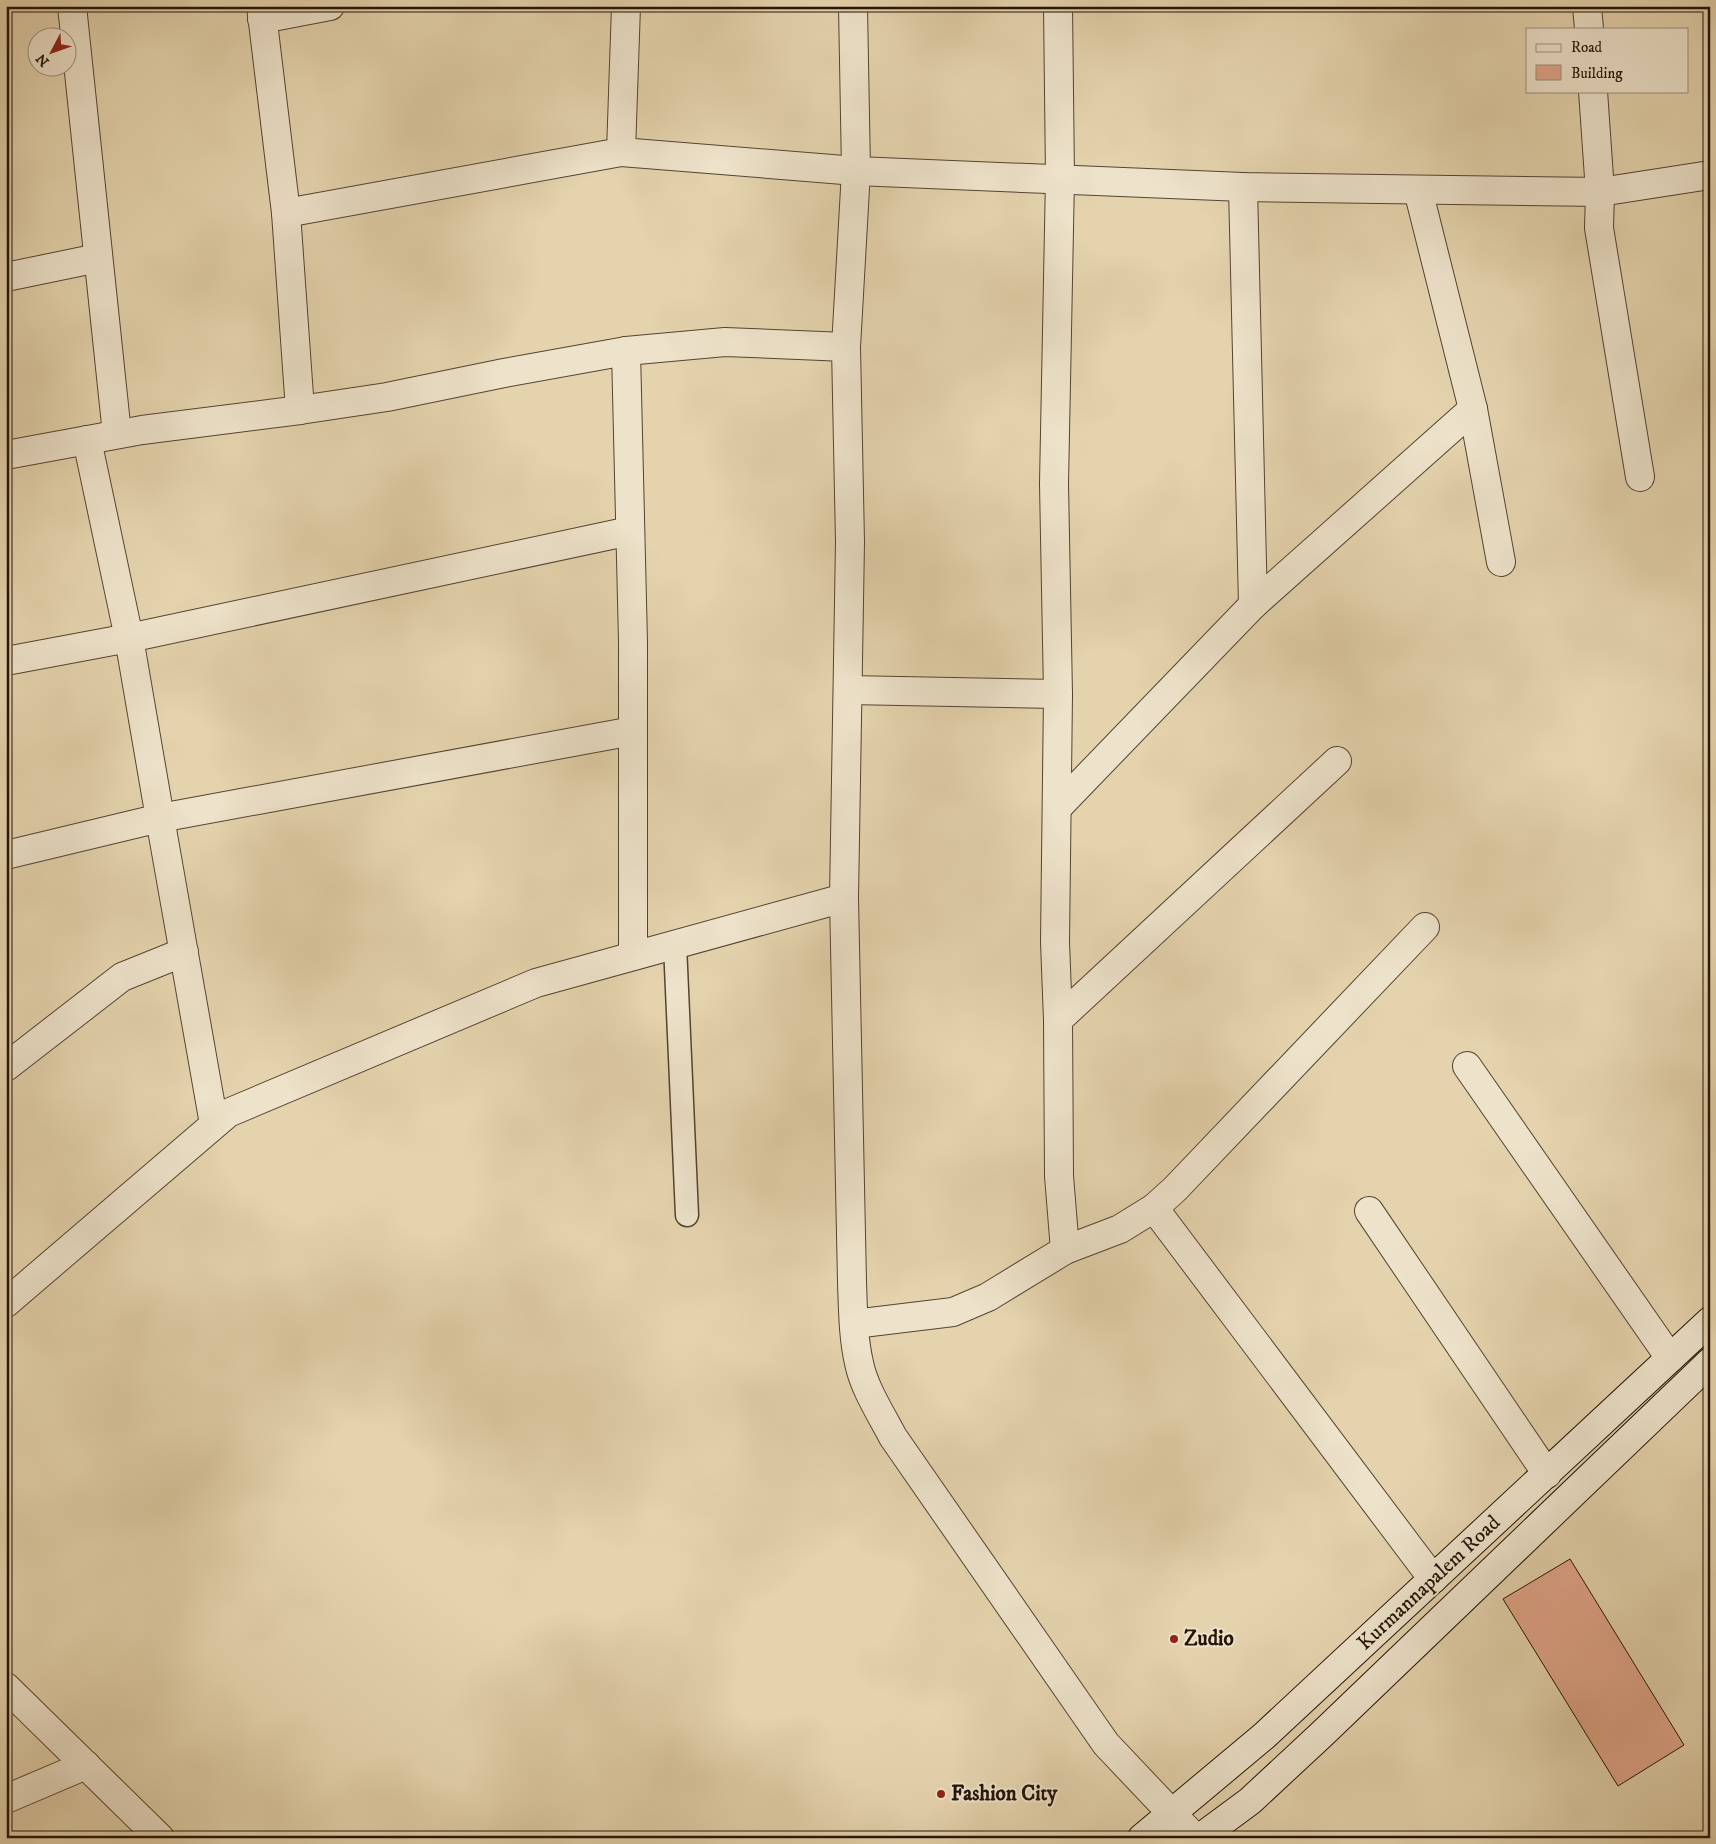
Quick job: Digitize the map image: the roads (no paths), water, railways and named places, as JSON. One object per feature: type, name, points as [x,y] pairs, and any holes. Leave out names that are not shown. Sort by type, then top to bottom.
[{"type":"street","points":[[72,6],[117,434]]},
{"type":"street","points":[[300,410],[286,213],[261,13],[330,6]]},
{"type":"street","points":[[621,152],[626,6]]},
{"type":"street","points":[[854,6],[856,171],[846,347],[850,542],[844,898],[854,1324],[859,1364],[873,1399],[893,1436],[1106,1744],[1195,1838]]},
{"type":"street","points":[[1058,6],[1060,178],[1054,484],[1058,807],[1055,942],[1058,1020],[1059,1176],[1065,1250]]},
{"type":"street","points":[[1587,6],[1589,28]]},
{"type":"street","points":[[1593,92],[1600,192],[1599,228],[1640,477]]},
{"type":"street","points":[[286,213],[621,152],[856,171],[1243,187],[1600,192],[1710,175]]},
{"type":"street","points":[[1243,187],[1253,605]]},
{"type":"street","points":[[1418,190],[1473,409],[1501,562]]},
{"type":"street","points":[[6,277],[98,258]]},
{"type":"street","points":[[6,455],[117,434],[387,397],[626,351],[726,342],[846,347]]},
{"type":"street","points":[[626,351],[633,731],[634,956]]},
{"type":"street","points":[[1058,807],[1253,605],[1473,409]]},
{"type":"street","points":[[87,440],[129,638],[214,1124]]},
{"type":"street","points":[[6,662],[129,638],[630,531]]},
{"type":"street","points":[[848,690],[1058,694]]},
{"type":"street","points":[[6,855],[160,818],[633,731]]},
{"type":"street","points":[[1058,1020],[1337,761]]},
{"type":"street","points":[[6,1303],[228,1113],[536,983],[844,898]]},
{"type":"street","points":[[854,1324],[953,1312],[988,1297],[1065,1250],[1120,1229],[1154,1208],[1175,1189],[1425,927]]},
{"type":"street","points":[[6,1067],[122,977],[184,952]]},
{"type":"street","points":[[1467,1066],[1670,1358]]},
{"type":"street","points":[[1154,1208],[1433,1579]]},
{"type":"street","points":[[1369,1211],[1547,1474]]},
{"type":"street","name":"Kurmannapalem Road","points":[[1142,1838],[1264,1736],[1710,1321]]},
{"type":"street","points":[[1200,1838],[1250,1801],[1314,1742],[1710,1362]]},
{"type":"street","points":[[6,1687],[160,1838]]},
{"type":"street","points":[[6,1798],[86,1765]]},
{"type":"lane","points":[[675,945],[686,1215]]},
{"type":"place","name":"Zudio","points":[[1174,1639]]},
{"type":"place","name":"Fashion City","points":[[941,1794]]}]
